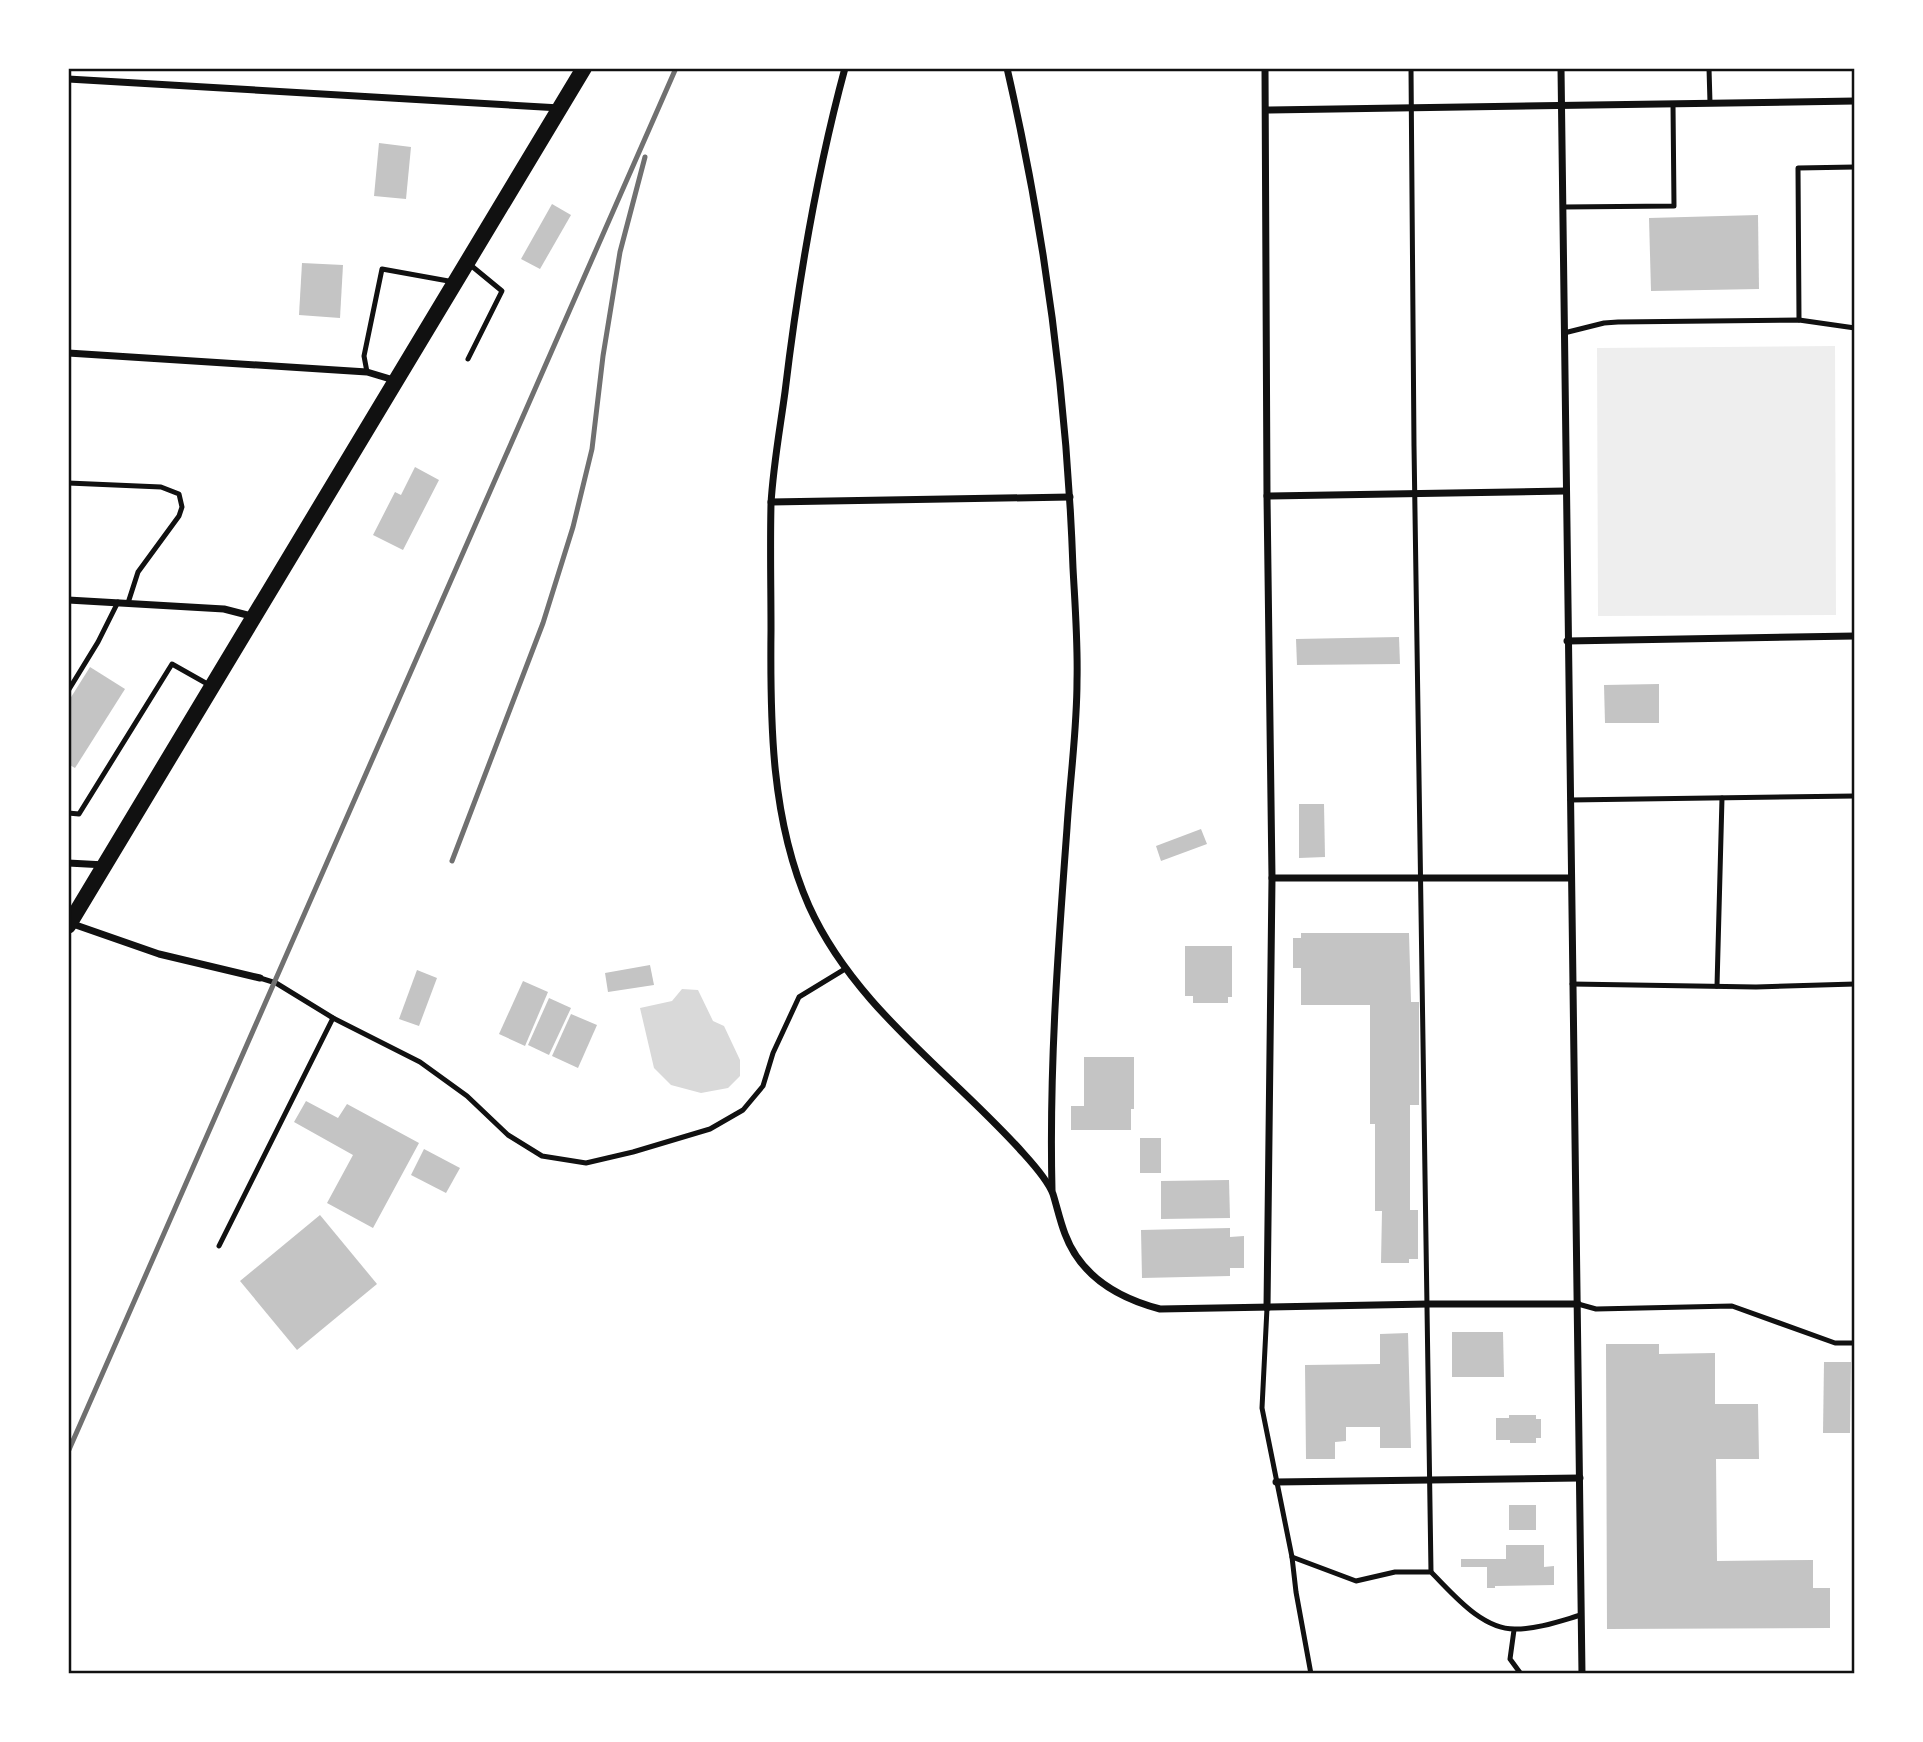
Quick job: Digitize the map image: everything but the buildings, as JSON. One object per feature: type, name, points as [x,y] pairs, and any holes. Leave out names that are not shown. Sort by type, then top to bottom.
[{"type":"main road","points":[[69,925],[214,688],[584,68]]},
{"type":"street","points":[[845,68],[811,211],[796,297],[771,502],[771,714],[781,810],[787,842],[810,907],[845,969],[873,1003],[1027,1157],[1052,1191]]},
{"type":"street","points":[[1007,68],[1025,145],[1044,253],[1061,375],[1070,497],[1077,681],[1050,1099],[1052,1191],[1066,1238],[1080,1263],[1101,1284],[1134,1302],[1160,1309],[1578,1304]]},
{"type":"street","points":[[1265,68],[1266,496],[1272,877],[1267,1308]]},
{"type":"street","points":[[1561,68],[1582,1674]]},
{"type":"street","points":[[68,79],[560,108]]},
{"type":"street","points":[[1266,110],[1855,101]]},
{"type":"street","points":[[68,353],[367,372],[397,381]]},
{"type":"street","points":[[1266,496],[1565,491]]},
{"type":"street","points":[[771,502],[1070,497]]},
{"type":"street","points":[[68,600],[224,608],[256,618]]},
{"type":"street","points":[[1567,641],[1855,636]]},
{"type":"street","points":[[68,863],[106,865]]},
{"type":"street","points":[[1272,877],[1570,878]]},
{"type":"street","points":[[69,925],[159,954],[260,978]]},
{"type":"street","points":[[1276,1482],[1580,1478]]},
{"type":"lane","points":[[1411,68],[1431,1572]]},
{"type":"lane","points":[[1709,68],[1710,103]]},
{"type":"lane","points":[[1563,207],[1674,206],[1673,104]]},
{"type":"lane","points":[[1799,320],[1797,168],[1855,167]]},
{"type":"lane","points":[[468,263],[502,291],[468,359]]},
{"type":"lane","points":[[367,372],[364,356],[382,269],[457,282]]},
{"type":"lane","points":[[1564,333],[1604,323],[1799,320],[1855,328]]},
{"type":"lane","points":[[68,483],[161,488],[179,494],[182,507],[179,516],[138,572],[128,603]]},
{"type":"lane","points":[[68,691],[98,642],[118,602]]},
{"type":"lane","points":[[68,813],[79,814],[173,664],[214,688]]},
{"type":"lane","points":[[1570,800],[1855,796]]},
{"type":"lane","points":[[1717,986],[1722,797]]},
{"type":"lane","points":[[260,978],[276,983],[333,1018],[419,1062],[467,1096],[508,1135],[542,1156],[586,1163],[710,1129],[743,1110],[763,1086],[773,1053],[799,997],[845,969]]},
{"type":"lane","points":[[1572,984],[1855,984]]},
{"type":"lane","points":[[219,1246],[333,1018]]},
{"type":"lane","points":[[1578,1304],[1596,1309],[1732,1306],[1835,1343],[1855,1343]]},
{"type":"lane","points":[[1267,1308],[1262,1408],[1292,1557],[1311,1674]]},
{"type":"lane","points":[[1292,1557],[1356,1581],[1395,1572],[1431,1572],[1488,1623],[1514,1630],[1581,1615]]},
{"type":"lane","points":[[1514,1630],[1510,1659],[1521,1674]]},
{"type":"shaded area","points":[[1835,346],[1836,615],[1598,616],[1597,348]]},
{"type":"shaded area","points":[[682,989],[698,990],[713,1021],[724,1026],[740,1060],[740,1076],[728,1088],[701,1093],[671,1085],[654,1068],[640,1008],[672,1001]]},
{"type":"railway","points":[[68,1452],[676,68]]},
{"type":"railway","points":[[452,861],[543,623],[573,527],[592,449],[603,356],[620,252],[645,157]]}]
